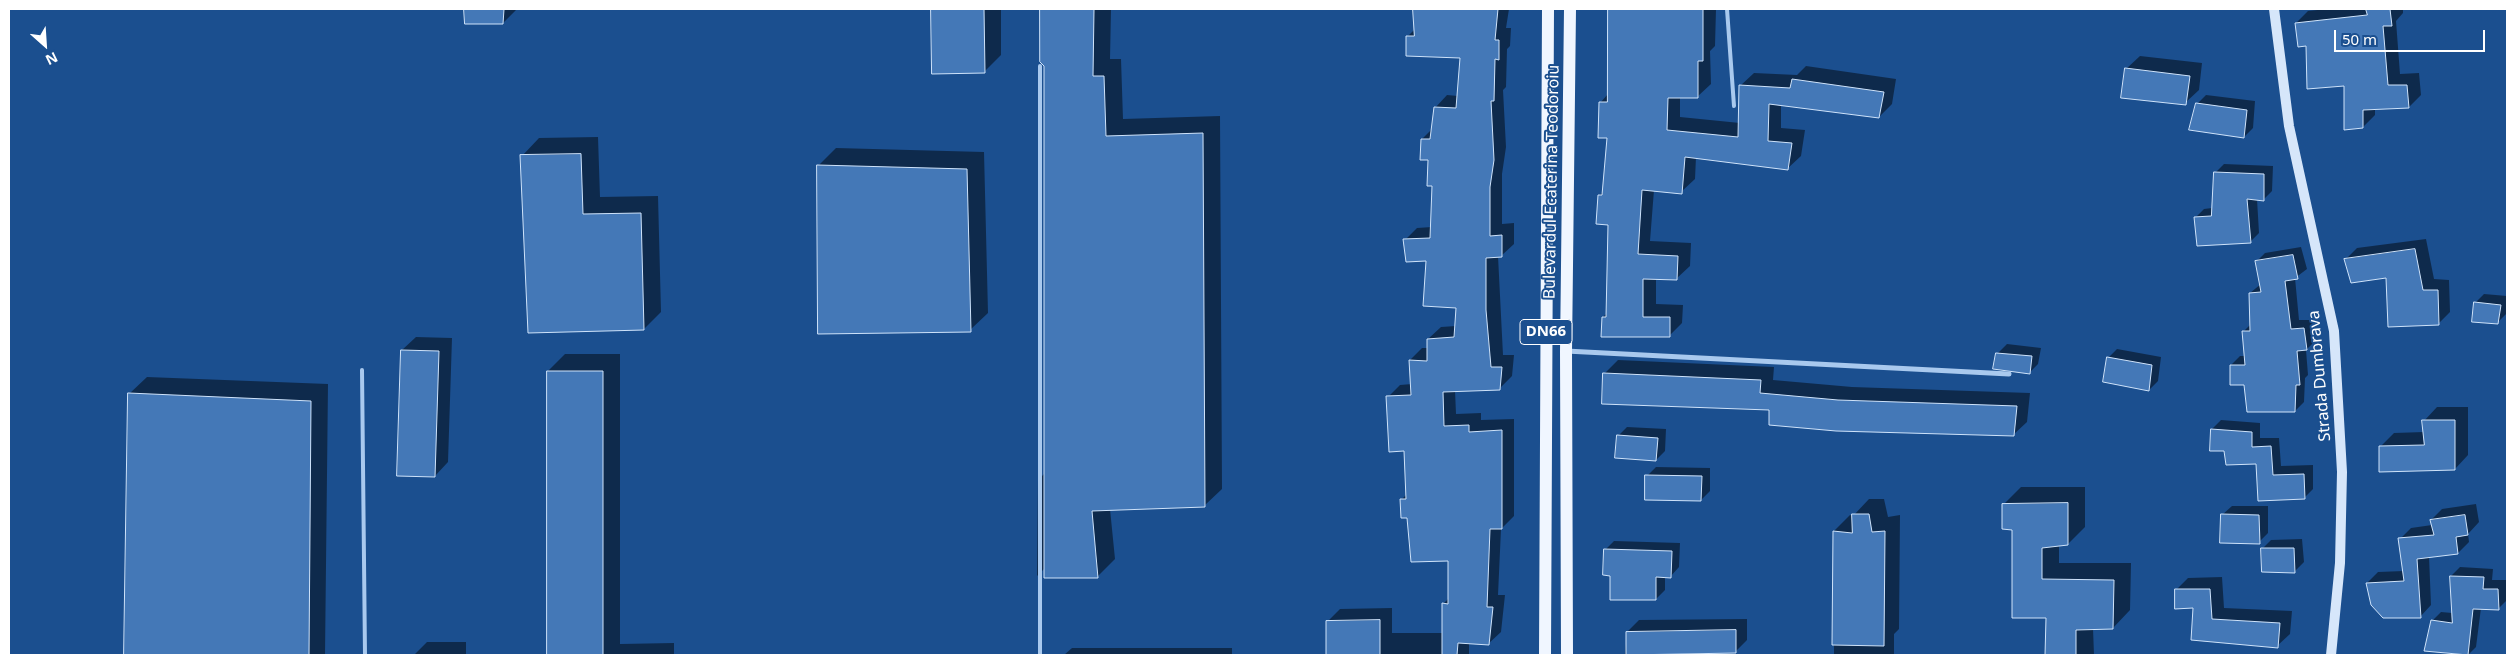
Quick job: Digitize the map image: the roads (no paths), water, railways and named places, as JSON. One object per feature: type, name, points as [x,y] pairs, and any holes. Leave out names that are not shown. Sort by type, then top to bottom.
[{"type":"main road","name":"Bulevardul Ecaterina Teodoroiu","points":[[1545,655],[1548,9]]},
{"type":"main road","name":"Bulevardul Ecaterina Teodoroiu","points":[[1567,655],[1566,351],[1570,9]]},
{"type":"street","name":"Strada Dumbrava","points":[[2274,9],[2289,126],[2334,332],[2342,472],[2340,563],[2332,655]]},
{"type":"street","points":[[1566,351],[2009,374]]},
{"type":"lane","points":[[1727,9],[1734,106]]},
{"type":"lane","points":[[1040,66],[1040,655]]},
{"type":"lane","points":[[362,370],[365,655]]}]
